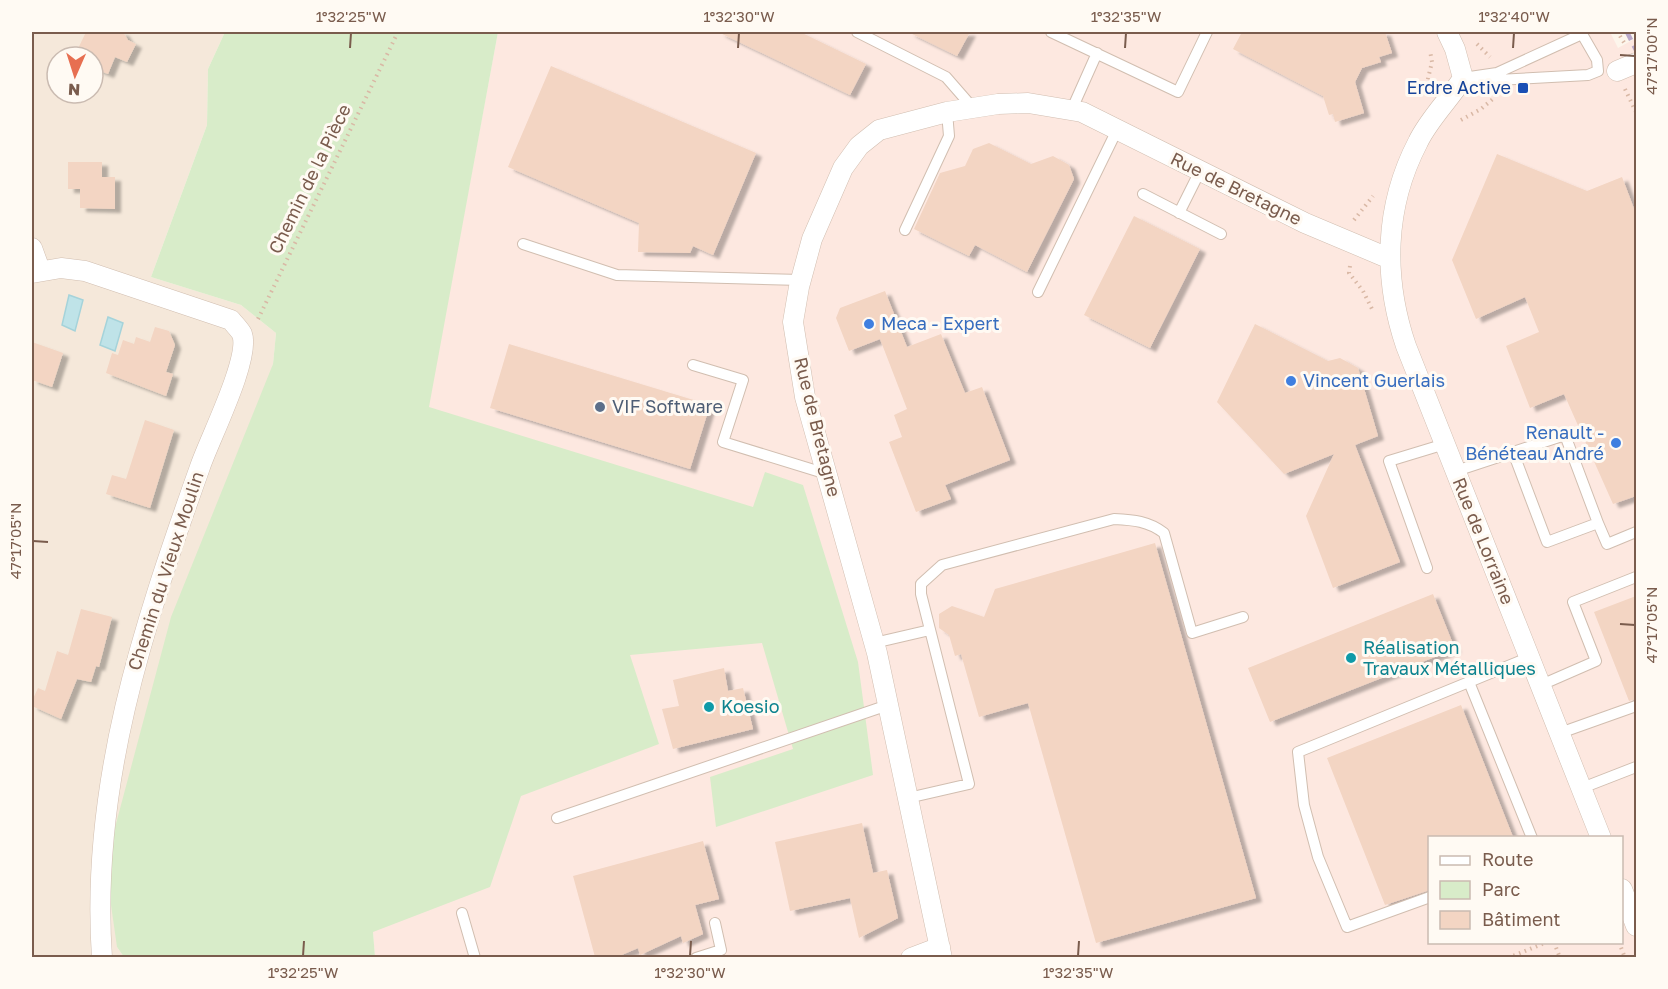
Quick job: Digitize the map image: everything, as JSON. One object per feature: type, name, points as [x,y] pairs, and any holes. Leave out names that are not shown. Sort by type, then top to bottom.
[{"type":"street","points":[[1448,33],[1462,78]]},
{"type":"street","name":"Rue de Lorraine","points":[[1462,78],[1418,141],[1397,194],[1388,258],[1394,310],[1582,788],[1599,836]]},
{"type":"street","name":"Rue de Bretagne","points":[[941,952],[874,643],[805,397],[793,322],[812,239],[843,168],[859,146],[879,130],[948,111],[1028,103],[1072,109],[1305,223],[1388,258]]},
{"type":"street","points":[[32,248],[36,272],[61,268],[85,271],[231,320],[242,334]]},
{"type":"street","name":"Chemin du Vieux Moulin","points":[[102,957],[99,905],[104,823],[124,705],[154,595],[203,458],[244,356],[242,334]]},
{"type":"street","points":[[1623,897],[1636,926]]},
{"type":"street","points":[[911,957],[941,952]]},
{"type":"lane","points":[[857,32],[946,77],[973,108]]},
{"type":"lane","points":[[1051,32],[1178,92],[1207,32]]},
{"type":"lane","points":[[1462,78],[1497,74],[1582,34],[1597,60],[1622,67]]},
{"type":"lane","points":[[1072,109],[1097,53]]},
{"type":"lane","points":[[1462,78],[1497,80],[1588,75],[1622,67]]},
{"type":"lane","points":[[905,230],[949,136],[948,111]]},
{"type":"lane","points":[[1038,292],[1117,130]]},
{"type":"lane","points":[[1179,213],[1200,171]]},
{"type":"lane","points":[[1143,194],[1221,234]]},
{"type":"lane","points":[[523,244],[617,275],[801,280]]},
{"type":"lane","points":[[693,365],[743,380],[723,442],[827,474]]},
{"type":"lane","points":[[1456,471],[1565,435],[1607,544],[1636,532]]},
{"type":"lane","points":[[1427,568],[1389,460],[1445,444]]},
{"type":"lane","points":[[1513,452],[1547,542],[1599,523]]},
{"type":"lane","points":[[908,798],[969,784],[921,594],[921,584],[942,565],[1114,519],[1151,524],[1164,533],[1192,633],[1244,617]]},
{"type":"lane","points":[[1541,685],[1596,661],[1573,602],[1636,577]]},
{"type":"lane","points":[[874,643],[930,630]]},
{"type":"lane","points":[[1428,898],[1347,927],[1318,857],[1304,805],[1298,752],[1530,657]]},
{"type":"lane","points":[[1468,682],[1532,836]]},
{"type":"lane","points":[[557,818],[888,705]]},
{"type":"lane","points":[[1560,733],[1636,706]]},
{"type":"lane","points":[[1582,788],[1635,771]]},
{"type":"lane","points":[[462,913],[475,957]]},
{"type":"lane","points":[[696,957],[721,950],[715,923]]},
{"type":"path","name":"Chemin de la Pièce","points":[[242,334],[259,318],[398,32]]},
{"type":"path","points":[[1420,99],[1430,76],[1432,62],[1430,47],[1448,33]]},
{"type":"path","points":[[1508,957],[1542,944]]},
{"type":"shaded area","points":[[32,32],[225,32],[208,69],[207,125],[151,277],[241,305],[276,333],[273,364],[117,947],[124,957],[32,957]]},
{"type":"shaded area","points":[[498,32],[1610,32],[1618,48],[1636,38],[1636,957],[375,958],[373,932],[428,407]]},
{"type":"green space","points":[[225,32],[498,32],[429,407],[753,507],[765,472],[803,485],[858,662],[873,775],[716,827],[710,777],[793,749],[762,643],[630,655],[659,744],[521,796],[490,887],[373,932],[375,957],[124,957],[117,947],[110,898],[113,835],[171,617],[273,364],[276,333],[241,305],[151,277],[207,125],[208,69]]},
{"type":"water","points":[[69,295],[83,300],[75,331],[62,325]]},
{"type":"water","points":[[108,317],[123,323],[115,351],[100,345]]},
{"type":"building","points":[[86,32],[123,32],[128,40],[136,44],[127,62],[115,57],[108,74],[105,73],[105,45],[80,45]]},
{"type":"building","points":[[718,32],[800,32],[866,64],[850,95]]},
{"type":"building","points":[[908,32],[970,32],[957,56]]},
{"type":"building","points":[[1242,32],[1385,32],[1392,53],[1379,57],[1381,62],[1362,68],[1355,82],[1364,113],[1335,122],[1333,114],[1329,115],[1323,96],[1233,49]]},
{"type":"building","points":[[551,66],[756,153],[713,255],[693,246],[690,253],[638,252],[639,223],[508,167]]},
{"type":"building","points":[[989,143],[1031,164],[1053,156],[1069,165],[1074,179],[1027,272],[975,245],[969,256],[914,229],[940,173],[965,166],[973,149]]},
{"type":"building","points":[[1497,154],[1587,191],[1622,177],[1636,214],[1636,496],[1613,504],[1564,394],[1530,408],[1506,346],[1539,332],[1525,297],[1476,319],[1452,260]]},
{"type":"building","points":[[68,162],[102,162],[102,177],[115,177],[115,209],[80,208],[80,189],[68,189]]},
{"type":"building","points":[[1134,216],[1200,249],[1150,348],[1084,315]]},
{"type":"building","points":[[885,291],[907,347],[941,334],[965,393],[982,387],[1010,460],[945,485],[951,499],[916,512],[889,442],[902,437],[894,415],[907,409],[880,339],[849,351],[836,318],[840,308]]},
{"type":"building","points":[[1255,324],[1328,361],[1340,358],[1358,368],[1378,436],[1355,445],[1400,562],[1333,588],[1306,516],[1334,454],[1284,474],[1217,402]]},
{"type":"building","points":[[155,327],[169,331],[175,345],[166,372],[173,374],[166,396],[106,373],[112,353],[118,355],[123,340],[134,344],[136,337],[150,342]]},
{"type":"building","points":[[32,342],[63,353],[52,387],[32,380]]},
{"type":"building","name":"VIF Software","points":[[509,344],[710,405],[690,469],[490,408]]},
{"type":"building","points":[[145,420],[174,430],[150,508],[106,494],[112,475],[126,479]]},
{"type":"building","points":[[1155,543],[1256,898],[1096,943],[1028,703],[979,717],[961,654],[955,656],[949,635],[939,628],[939,614],[952,606],[984,617],[995,589]]},
{"type":"building","name":"Réalisation Travaux Métalliques","points":[[1433,594],[1455,649],[1270,722],[1248,668]]},
{"type":"building","points":[[1636,596],[1636,699],[1629,701],[1594,612]]},
{"type":"building","points":[[81,609],[112,617],[99,667],[96,666],[91,682],[77,679],[61,719],[32,706],[32,701],[38,688],[45,691],[57,651],[68,655]]},
{"type":"building","name":"Koesio","points":[[724,668],[728,691],[743,688],[753,729],[673,749],[662,709],[679,706],[673,680]]},
{"type":"building","points":[[1461,705],[1513,836],[1428,836],[1428,891],[1385,905],[1327,758]]},
{"type":"building","points":[[862,823],[873,873],[887,870],[898,918],[859,938],[850,898],[790,911],[775,842]]},
{"type":"building","points":[[703,841],[719,899],[695,905],[703,934],[683,943],[681,936],[640,955],[638,948],[617,957],[595,957],[573,876]]},
{"type":"railway","points":[[1627,32],[1636,50]]},
{"type":"place","name":"Erdre Active","points":[[1523,88]]},
{"type":"place","name":"Meca - Expert","points":[[869,324]]},
{"type":"place","name":"Vincent Guerlais","points":[[1291,381]]},
{"type":"place","name":"VIF Software","points":[[600,407]]},
{"type":"place","name":"Renault - Bénéteau André","points":[[1616,443]]},
{"type":"place","name":"Réalisation Travaux Métalliques","points":[[1351,658]]},
{"type":"place","name":"Koesio","points":[[709,707]]}]
